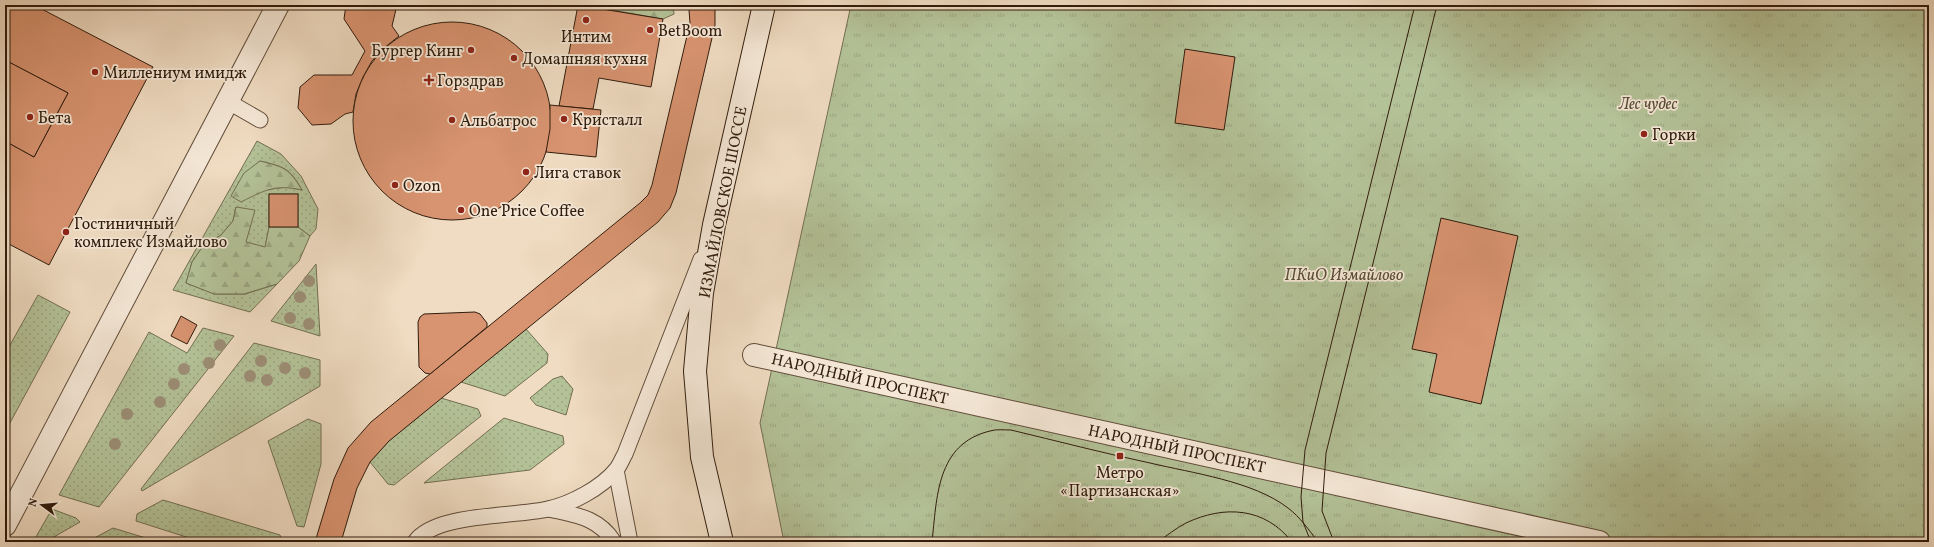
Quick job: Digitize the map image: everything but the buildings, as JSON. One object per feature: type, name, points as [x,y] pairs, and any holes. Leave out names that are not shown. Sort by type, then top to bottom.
[{"type":"street","points":[[5,525],[278,5]]},
{"type":"street","name":"ИЗМАЙЛОВСКОЕ ШОССЕ","points":[[722,542],[702,457],[695,371],[702,293],[714,225],[764,5]]},
{"type":"street","name":"НАРОДНЫЙ ПРОСПЕКТ","points":[[754,355],[1599,542]]},
{"type":"lane","points":[[227,101],[260,120]]},
{"type":"lane","points":[[415,542],[419,536],[432,527],[448,522],[549,509],[576,499],[597,486],[616,470],[625,454],[714,225]]},
{"type":"lane","points":[[616,470],[630,542]]},
{"type":"lane","points":[[549,509],[586,517],[608,533],[614,542]]},
{"type":"green space","points":[[583,5],[673,5],[674,14],[663,19]]},
{"type":"green space","name":"ПКиО Измайлово","points":[[851,5],[1929,5],[1929,542],[784,542],[760,423]]},
{"type":"green space","points":[[257,141],[281,154],[301,176],[318,209],[316,229],[310,236],[298,227],[298,194],[269,194],[269,227],[265,248],[245,242],[236,207],[233,221],[221,235],[203,246],[192,262],[186,283],[215,294],[245,294],[277,284],[250,312],[173,290]],"holes":[[[260,161],[285,169],[289,172],[302,190],[287,187],[264,190]]]},
{"type":"green space","points":[[260,161],[275,165],[285,170],[293,177],[302,190],[293,188],[270,189],[241,202],[231,196],[244,173]]},
{"type":"green space","points":[[236,207],[255,210],[246,242],[265,247],[269,227],[298,227],[310,236],[299,261],[277,284],[244,294],[214,294],[186,283],[192,262],[203,246],[221,235],[233,221]]},
{"type":"green space","points":[[316,264],[320,336],[271,321]]},
{"type":"green space","points":[[38,295],[70,312],[5,432],[5,354]]},
{"type":"green space","points":[[203,328],[234,336],[99,507],[59,495],[149,332],[187,353]]},
{"type":"green space","points":[[526,329],[548,354],[547,363],[505,396],[461,382]]},
{"type":"green space","points":[[254,343],[320,360],[320,386],[142,491],[141,489]]},
{"type":"green space","points":[[562,376],[573,389],[566,415],[536,405],[530,398],[553,379]]},
{"type":"green space","points":[[441,398],[478,409],[481,416],[394,485],[388,484],[370,462],[389,441]]},
{"type":"green space","points":[[504,418],[563,436],[564,444],[530,470],[424,483]]},
{"type":"green space","points":[[308,419],[321,424],[321,464],[304,527],[297,526],[268,441]]},
{"type":"green space","points":[[163,500],[280,535],[283,542],[202,542],[136,521],[137,514]]},
{"type":"green space","points":[[52,509],[76,518],[80,522],[45,542],[33,542]]},
{"type":"green space","points":[[113,528],[159,542],[87,542]]},
{"type":"tram line","points":[[1311,542],[1303,522],[1301,497],[1305,450],[1415,5]]},
{"type":"tram line","points":[[1334,542],[1322,511],[1326,453],[1437,5]]},
{"type":"tram line","points":[[932,542],[938,491],[949,460],[959,448],[972,438],[995,430],[1011,430],[1222,479],[1258,491],[1288,508],[1308,528],[1318,542]]},
{"type":"tram line","points":[[1157,542],[1179,527],[1200,517],[1215,513],[1229,512],[1257,516],[1281,530],[1292,542]]},
{"type":"place","name":"Интим","points":[[586,20]]},
{"type":"place","name":"BetBoom","points":[[650,30]]},
{"type":"place","name":"Бургер Кинг","points":[[471,50]]},
{"type":"place","name":"Домашняя кухня","points":[[514,58]]},
{"type":"place","name":"Миллениум имидж","points":[[95,72]]},
{"type":"place","name":"Горздрав","points":[[429,80]]},
{"type":"place","name":"Бета","points":[[30,117]]},
{"type":"place","name":"Кристалл","points":[[564,119]]},
{"type":"place","name":"Альбатрос","points":[[452,120]]},
{"type":"place","name":"Горки","points":[[1644,134]]},
{"type":"place","name":"Лига ставок","points":[[526,172]]},
{"type":"place","name":"Ozon","points":[[395,185]]},
{"type":"place","name":"One Price Coffee","points":[[461,210]]},
{"type":"place","name":"Гостиничный комплекс Измайлово","points":[[66,232]]},
{"type":"place","name":"Метро «Партизанская»","points":[[1120,456]]},
{"type":"park label","name":"Лес чудес","points":[[1648,103]]}]
